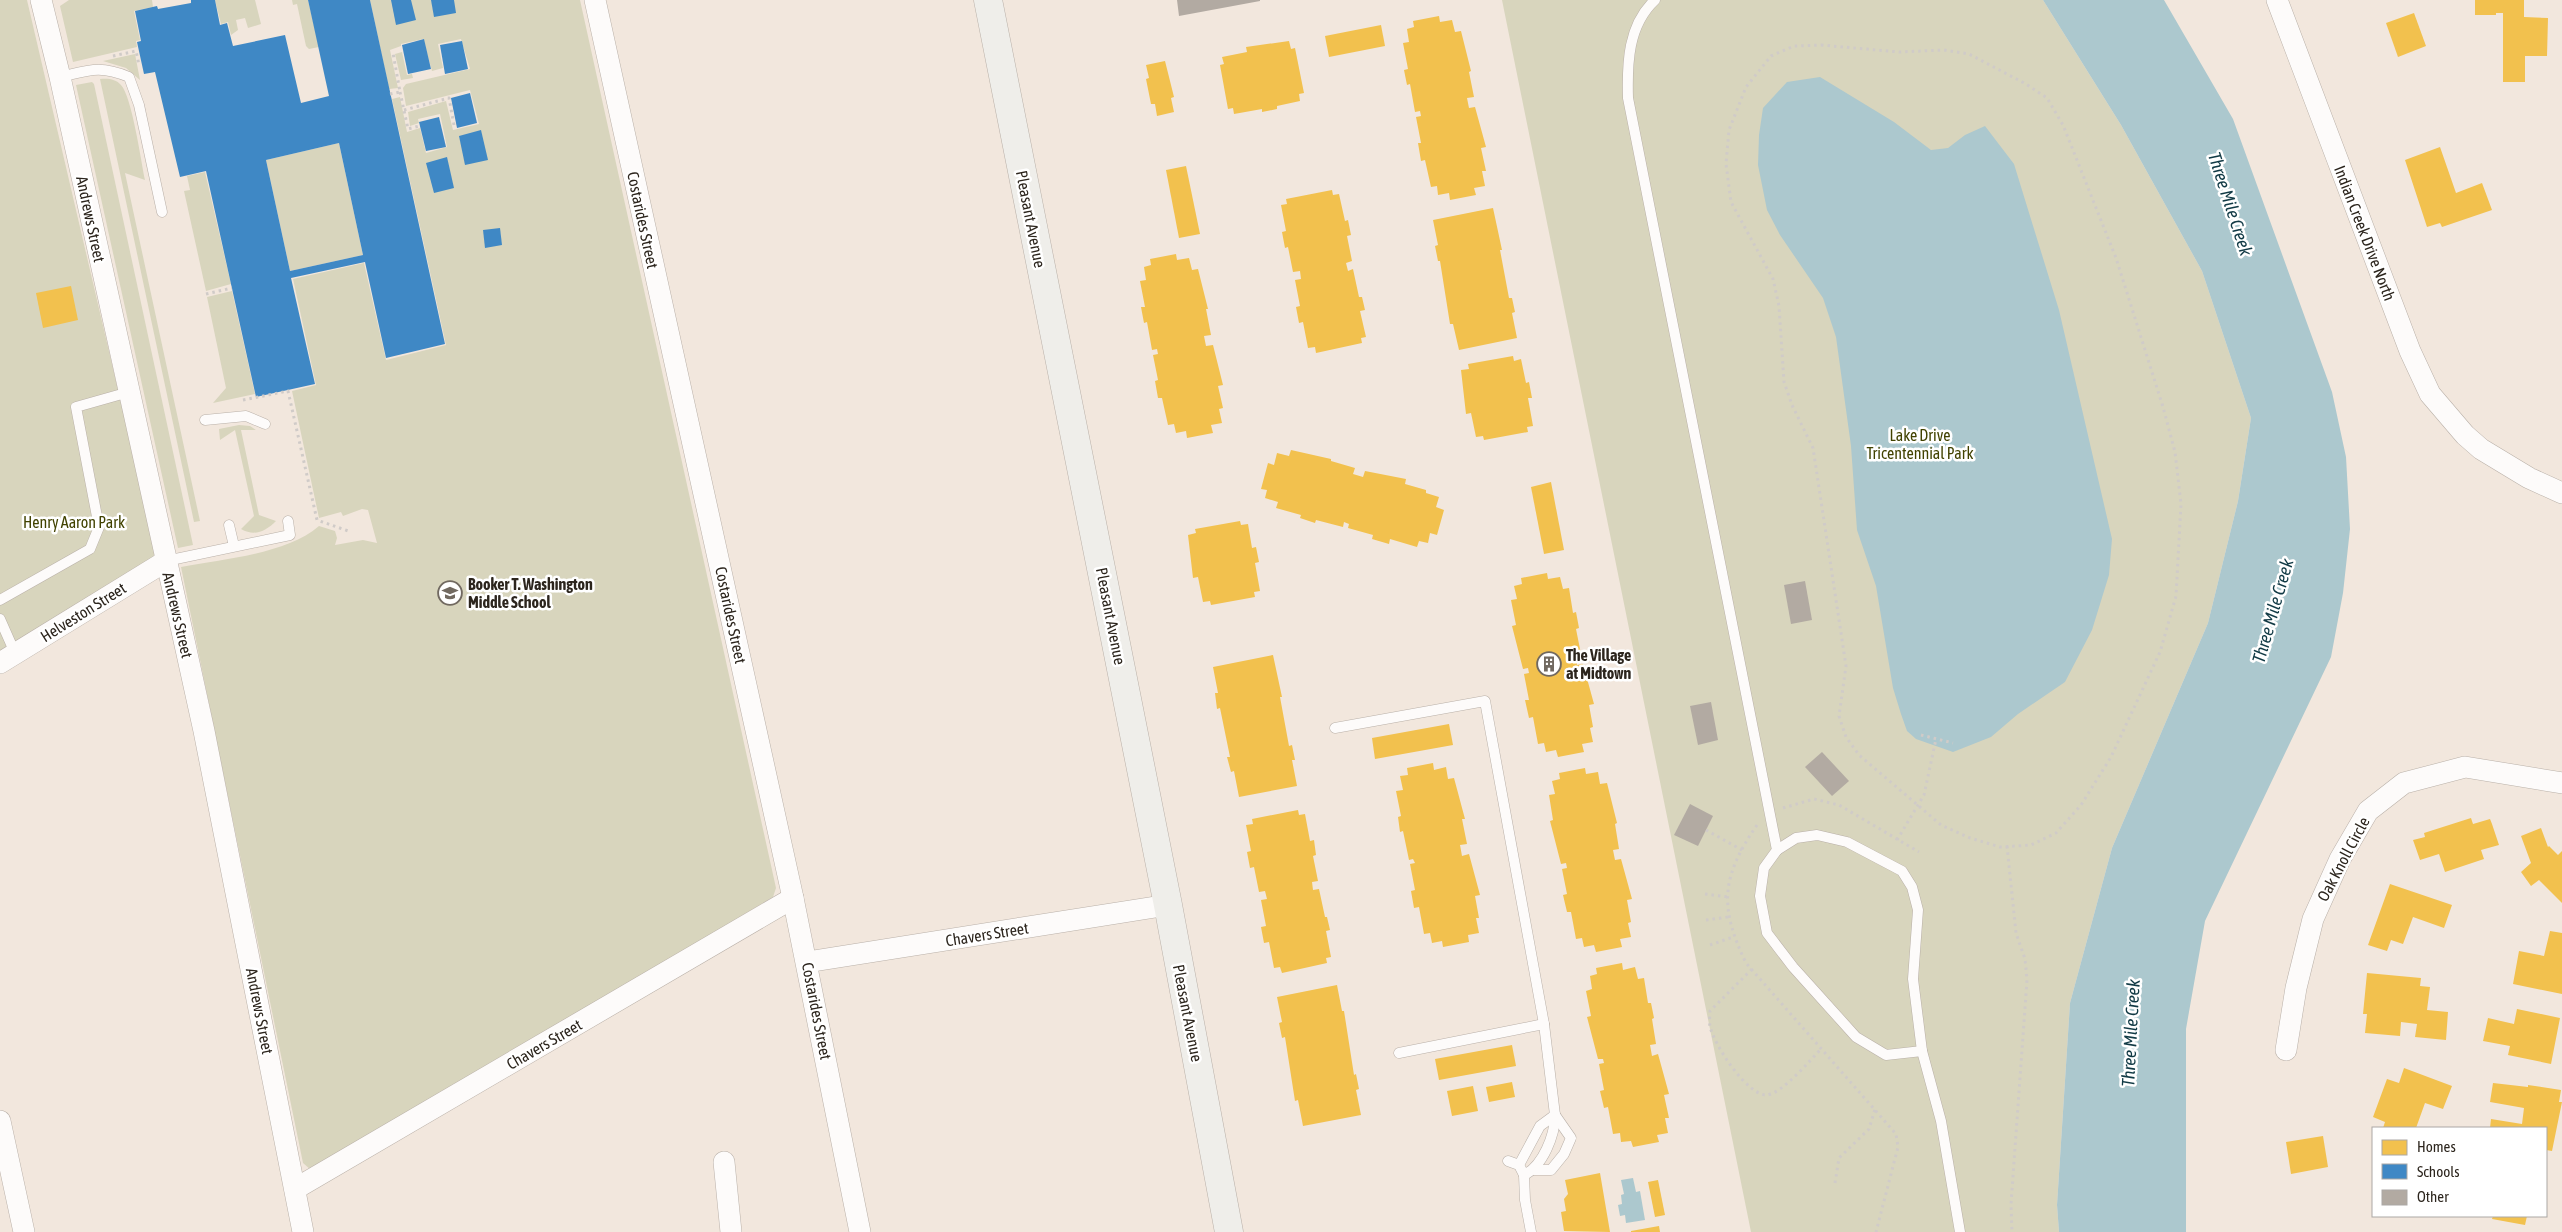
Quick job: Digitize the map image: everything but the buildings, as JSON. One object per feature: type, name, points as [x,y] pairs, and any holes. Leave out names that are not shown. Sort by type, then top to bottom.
[{"type":"street","name":"Andrews Street","points":[[41,0],[60,77],[204,732],[304,1232]]},
{"type":"street","name":"Costarides Street","points":[[595,0],[807,962],[860,1232]]},
{"type":"street","name":"Pleasant Avenue","points":[[988,0],[1168,905],[1230,1232]]},
{"type":"street","name":"Indian Creek Drive North","points":[[2277,0],[2430,394],[2464,435],[2481,449],[2529,478],[2562,493]]},
{"type":"street","name":"Helveston Street","points":[[8,658],[166,561]]},
{"type":"street","name":"Oak Knoll Circle","points":[[2286,1050],[2296,988],[2312,919],[2340,858],[2368,810],[2404,783],[2465,768],[2562,783]]},
{"type":"street","name":"Chavers Street","points":[[295,1189],[793,898]]},
{"type":"street","name":"Chavers Street","points":[[807,962],[1168,905]]},
{"type":"street","points":[[0,1121],[24,1232]]},
{"type":"street","points":[[724,1162],[731,1232]]},
{"type":"lane","points":[[1655,0],[1641,17],[1630,47],[1627,72],[1628,98],[1778,850]]},
{"type":"lane","points":[[60,77],[100,69],[110,69],[129,77],[139,105],[162,212]]},
{"type":"lane","points":[[0,600],[90,549],[99,527],[76,407],[129,392]]},
{"type":"lane","points":[[205,420],[246,416],[265,424]]},
{"type":"lane","points":[[166,561],[290,535],[288,521]]},
{"type":"lane","points":[[229,525],[234,546]]},
{"type":"lane","points":[[0,618],[8,658]]},
{"type":"lane","points":[[1334,728],[1485,701],[1544,1024],[1555,1115],[1555,1129],[1529,1172],[1525,1200],[1531,1232]]},
{"type":"lane","points":[[1922,1051],[1886,1055],[1856,1037],[1793,967],[1767,933],[1760,896],[1764,868],[1778,850],[1796,838],[1817,835],[1847,842],[1902,871],[1912,887],[1918,910],[1913,980],[1922,1051],[1941,1121],[1960,1232]]},
{"type":"lane","points":[[1399,1053],[1544,1024]]},
{"type":"lane","points":[[1519,1165],[1540,1126],[1555,1115]]},
{"type":"lane","points":[[1508,1161],[1519,1165],[1529,1172],[1551,1170],[1564,1154],[1571,1138],[1555,1115]]},
{"type":"path","points":[[1821,45],[1899,52],[1944,50],[1969,54],[2026,84],[2047,98],[2063,125],[2116,258],[2164,407],[2175,452],[2181,504],[2176,596],[2160,652],[2111,757],[2081,805],[2056,833],[2031,844],[2000,847],[1970,838],[1941,825],[1918,805],[1859,755],[1846,737],[1840,716],[1846,666],[1813,448],[1792,405],[1784,382],[1779,306],[1773,279],[1731,202],[1726,164],[1729,130],[1746,87],[1771,56],[1794,46],[1821,45]]},
{"type":"path","points":[[393,53],[408,129],[419,126]]},
{"type":"path","points":[[390,94],[400,92]]},
{"type":"path","points":[[404,110],[449,98],[454,125]]},
{"type":"path","points":[[206,294],[232,288]]},
{"type":"path","points":[[236,402],[288,391],[317,520],[351,532]]},
{"type":"path","points":[[1921,735],[1953,743]]},
{"type":"path","points":[[1898,840],[1924,795],[1936,739]]},
{"type":"path","points":[[1706,830],[1742,850]]},
{"type":"path","points":[[2007,846],[2016,933],[2025,959],[2027,980],[2011,1204],[2012,1232]]},
{"type":"path","points":[[1705,894],[1728,897]]},
{"type":"path","points":[[1706,920],[1728,917]]},
{"type":"path","points":[[1710,945],[1734,936]]},
{"type":"path","points":[[1752,969],[1710,1011],[1710,1027],[1738,1077],[1755,1092],[1767,1095],[1781,1088],[1822,1048]]},
{"type":"path","points":[[1835,1183],[1839,1158],[1869,1129],[1876,1108]]},
{"type":"green space","name":"Henry Aaron Park","points":[[0,0],[27,0],[157,557],[0,652]]},
{"type":"green space","points":[[69,0],[152,0],[153,7],[134,11],[140,40],[136,41],[137,47],[73,62],[60,6]]},
{"type":"green space","points":[[215,0],[255,0],[261,24],[248,28],[245,18],[236,20],[238,30],[231,35],[228,22],[221,24]]},
{"type":"green space","points":[[292,0],[308,0],[319,47],[309,49],[306,46],[297,4],[293,5]]},
{"type":"green space","name":"Booker T. Washington Middle School","points":[[370,0],[580,0],[776,888],[773,897],[317,1170],[311,1170],[303,1163],[181,567],[235,558],[272,549],[290,543],[319,526],[335,531],[337,538],[335,545],[363,540],[377,543],[368,510],[362,509],[343,516],[341,512],[319,518],[292,391],[316,385],[293,279],[364,263],[386,360],[446,345],[392,99],[400,97],[407,132],[420,128],[426,153],[447,147],[440,114],[418,119],[419,123],[410,126],[408,112],[446,101],[453,130],[479,124],[470,90],[406,106],[403,88],[406,84],[470,69],[461,39],[438,44],[443,68],[432,71],[423,39],[401,44],[401,46],[390,50],[398,88],[389,89]]},
{"type":"green space","name":"Lake Drive Tricentennial Park","points":[[1502,0],[2043,0],[2121,125],[2202,271],[2251,418],[2238,501],[2208,623],[2112,848],[2070,1003],[2057,1205],[2059,1232],[1751,1232]]},
{"type":"green space","points":[[402,52],[407,75],[412,74],[413,78],[401,80],[395,54]]},
{"type":"green space","points":[[135,54],[140,80],[126,68],[103,61]]},
{"type":"green space","points":[[100,79],[112,79],[121,85],[129,102],[139,145],[145,180],[125,173],[200,521],[194,522]]},
{"type":"green space","points":[[92,82],[94,84],[193,545],[178,548],[76,85]]},
{"type":"green space","points":[[339,143],[363,255],[290,271],[266,160]]},
{"type":"green space","points":[[205,172],[231,284],[206,291],[184,191],[190,190],[187,176]]},
{"type":"green space","points":[[232,291],[255,394],[213,403],[226,388],[207,297]]},
{"type":"green space","points":[[239,425],[250,426],[256,430],[241,430],[259,515],[276,521],[268,528],[256,533],[241,529],[254,516],[235,430],[220,440],[219,429]]},
{"type":"water","name":"Three Mile Creek","points":[[2043,0],[2164,0],[2233,119],[2332,392],[2346,457],[2350,529],[2343,593],[2331,657],[2205,921],[2186,1029],[2186,1232],[2059,1232],[2057,1205],[2070,1003],[2112,848],[2208,623],[2238,501],[2251,418],[2202,271],[2121,125]]},
{"type":"water","points":[[1820,77],[1894,122],[1931,150],[1948,148],[1965,135],[1985,126],[2014,164],[2059,310],[2112,539],[2109,575],[2092,630],[2065,682],[2018,714],[1991,737],[1953,752],[1916,739],[1907,731],[1901,714],[1893,688],[1876,586],[1857,530],[1851,446],[1836,337],[1823,298],[1780,235],[1767,210],[1758,165],[1759,135],[1763,108],[1787,82]]},
{"type":"water","points":[[1633,1178],[1636,1192],[1640,1191],[1645,1220],[1626,1223],[1625,1215],[1620,1216],[1618,1205],[1622,1204],[1621,1195],[1624,1194],[1621,1180]]},
{"type":"place","name":"Booker T. Washington Middle School","points":[[450,593]]},
{"type":"place","name":"The Village at Midtown","points":[[1549,664]]}]
